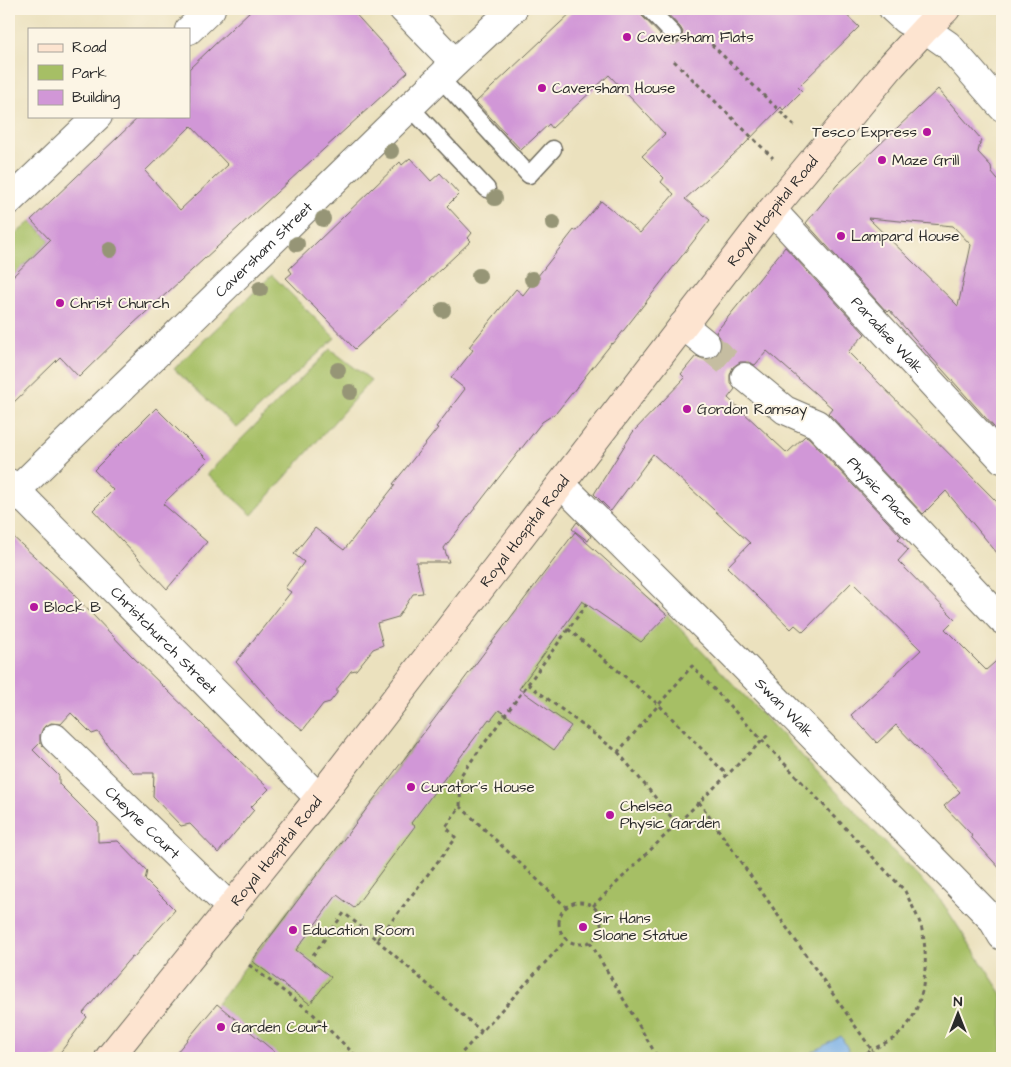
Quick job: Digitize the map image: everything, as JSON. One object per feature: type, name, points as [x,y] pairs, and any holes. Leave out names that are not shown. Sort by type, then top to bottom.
[{"type":"main road","name":"Royal Hospital Road","points":[[109,1058],[319,798],[772,210],[892,65],[946,9]]},
{"type":"street","points":[[190,29],[211,9]]},
{"type":"street","points":[[402,9],[447,70]]},
{"type":"street","name":"Caversham Street","points":[[12,487],[513,9]]},
{"type":"street","points":[[893,9],[905,20],[925,29],[948,44],[1002,107]]},
{"type":"street","points":[[9,201],[96,118]]},
{"type":"street","name":"Paradise Walk","points":[[772,210],[971,423],[1002,459]]},
{"type":"street","points":[[683,325],[706,344]]},
{"type":"street","name":"Physic Place","points":[[745,377],[785,410],[817,424],[1002,620]]},
{"type":"street","name":"Swan Walk","points":[[561,484],[999,925]]},
{"type":"street","name":"Christchurch Street","points":[[12,487],[319,798]]},
{"type":"street","name":"Cheyne Court","points":[[55,738],[231,908]]},
{"type":"lane","points":[[649,9],[672,34]]},
{"type":"lane","points":[[447,70],[529,175],[553,149]]},
{"type":"lane","points":[[410,107],[486,189]]},
{"type":"path","points":[[778,164],[674,62],[672,34],[703,36],[798,129]]},
{"type":"path","points":[[377,940],[456,838],[446,827],[460,806],[461,775],[589,601]]},
{"type":"path","points":[[568,629],[659,705],[727,774]]},
{"type":"path","points":[[618,752],[692,666],[905,891],[920,925],[924,943],[926,962],[920,1001],[913,1017],[899,1035],[857,1058]]},
{"type":"path","points":[[528,684],[618,752],[677,824]]},
{"type":"path","points":[[593,906],[769,734]]},
{"type":"path","points":[[699,802],[872,1050]]},
{"type":"path","points":[[460,806],[566,907]]},
{"type":"path","points":[[583,902],[593,906],[599,913],[602,923],[599,933],[590,942],[579,944],[563,936],[559,924],[560,917],[566,907],[571,903],[583,902]]},
{"type":"path","points":[[313,955],[344,913],[482,1032]]},
{"type":"path","points":[[457,1058],[567,939]]},
{"type":"path","points":[[590,942],[658,1058]]},
{"type":"path","points":[[249,965],[310,1011],[358,1058]]},
{"type":"green space","points":[[31,221],[50,240],[9,280],[9,240]]},
{"type":"green space","points":[[272,275],[335,338],[237,428],[174,369]]},
{"type":"green space","points":[[330,349],[371,380],[252,515],[207,474]]},
{"type":"green space","name":"Chelsea Physic Garden","points":[[575,532],[667,615],[942,902],[1002,994],[1002,1058],[280,1058],[217,1004]]},
{"type":"water","points":[[841,1036],[850,1053],[841,1058],[802,1058]]},
{"type":"building","points":[[252,9],[351,9],[408,72],[132,325],[79,377],[60,357],[9,407],[9,280],[50,240],[31,220],[138,118],[190,118],[190,68]],"holes":[[[191,126],[228,165],[180,210],[145,171]]]},
{"type":"building","points":[[575,9],[639,9],[642,16],[671,44],[676,44],[680,41],[683,32],[663,9],[840,9],[859,27],[798,87],[802,91],[783,110],[781,107],[743,146],[685,199],[710,220],[613,344],[556,413],[542,422],[444,548],[449,562],[416,562],[423,593],[413,594],[398,617],[377,623],[383,645],[373,649],[356,670],[351,671],[330,702],[323,704],[303,730],[280,712],[236,662],[291,592],[285,588],[304,562],[294,554],[315,528],[344,550],[438,428],[436,427],[465,389],[451,378],[473,350],[469,347],[516,289],[523,295],[574,230],[576,231],[601,201],[640,233],[674,194],[661,182],[664,178],[642,156],[665,134],[609,75],[552,128],[549,124],[521,150],[476,102]]},
{"type":"building","points":[[938,89],[981,139],[978,152],[991,166],[992,173],[1002,185],[1002,436],[889,310],[887,312],[806,223],[837,185]],"holes":[[[868,218],[953,226],[971,245],[958,306]]]},
{"type":"building","points":[[410,158],[431,181],[440,173],[459,194],[447,206],[472,233],[468,238],[471,241],[355,349],[286,278],[292,273],[289,269],[400,162],[402,165]]},
{"type":"building","points":[[785,247],[865,334],[848,352],[1002,507],[1002,559],[946,491],[923,514],[828,413],[832,408],[767,351],[755,365],[748,362],[740,362],[733,367],[730,382],[735,389],[728,398],[787,453],[805,436],[808,437],[901,536],[898,539],[908,550],[898,561],[955,619],[945,629],[986,670],[1002,656],[1002,871],[972,838],[971,834],[944,806],[960,792],[896,725],[877,743],[851,715],[921,650],[852,582],[803,632],[795,625],[791,629],[727,567],[750,543],[653,454],[611,511],[594,494],[633,432],[685,378],[681,374],[696,356],[703,359],[711,359],[718,354],[721,339],[716,332]]},
{"type":"building","points":[[156,408],[208,460],[163,504],[207,542],[167,589],[93,510],[113,490],[94,470]]},
{"type":"building","points":[[577,522],[591,536],[588,541],[572,529]]},
{"type":"building","points":[[575,532],[667,615],[641,642],[582,601],[519,689],[571,726],[554,750],[499,710],[491,720],[489,719],[411,823],[415,826],[354,908],[337,895],[296,950],[331,977],[310,1004],[252,961]]},
{"type":"building","points":[[9,533],[74,593],[131,655],[269,789],[251,807],[254,810],[218,853],[190,824],[181,826],[153,797],[154,773],[134,773],[118,759],[98,732],[92,734],[71,713],[61,724],[51,723],[43,728],[40,735],[40,743],[33,750],[59,776],[59,784],[98,823],[98,842],[118,841],[147,871],[145,880],[175,910],[83,1013],[87,1017],[56,1058],[9,1058]]},
{"type":"building","name":"Garden Court","points":[[217,1004],[282,1058],[172,1058]]},
{"type":"tunnel","points":[[706,344],[745,377]]},
{"type":"place","name":"Caversham Flats","points":[[627,37]]},
{"type":"place","name":"Caversham House","points":[[542,88]]},
{"type":"place","name":"Tesco Express","points":[[927,132]]},
{"type":"place","name":"Maze Grill","points":[[882,160]]},
{"type":"place","name":"Lampard House","points":[[841,236]]},
{"type":"place","name":"Christ Church","points":[[60,303]]},
{"type":"place","name":"Gordon Ramsay","points":[[687,409]]},
{"type":"place","name":"Block B","points":[[34,607]]},
{"type":"place","name":"Curator's House","points":[[411,787]]},
{"type":"place","name":"Chelsea Physic Garden","points":[[610,815]]},
{"type":"place","name":"Sir Hans Sloane Statue","points":[[583,927]]},
{"type":"place","name":"Education Room","points":[[293,930]]},
{"type":"place","name":"Garden Court","points":[[221,1027]]}]
